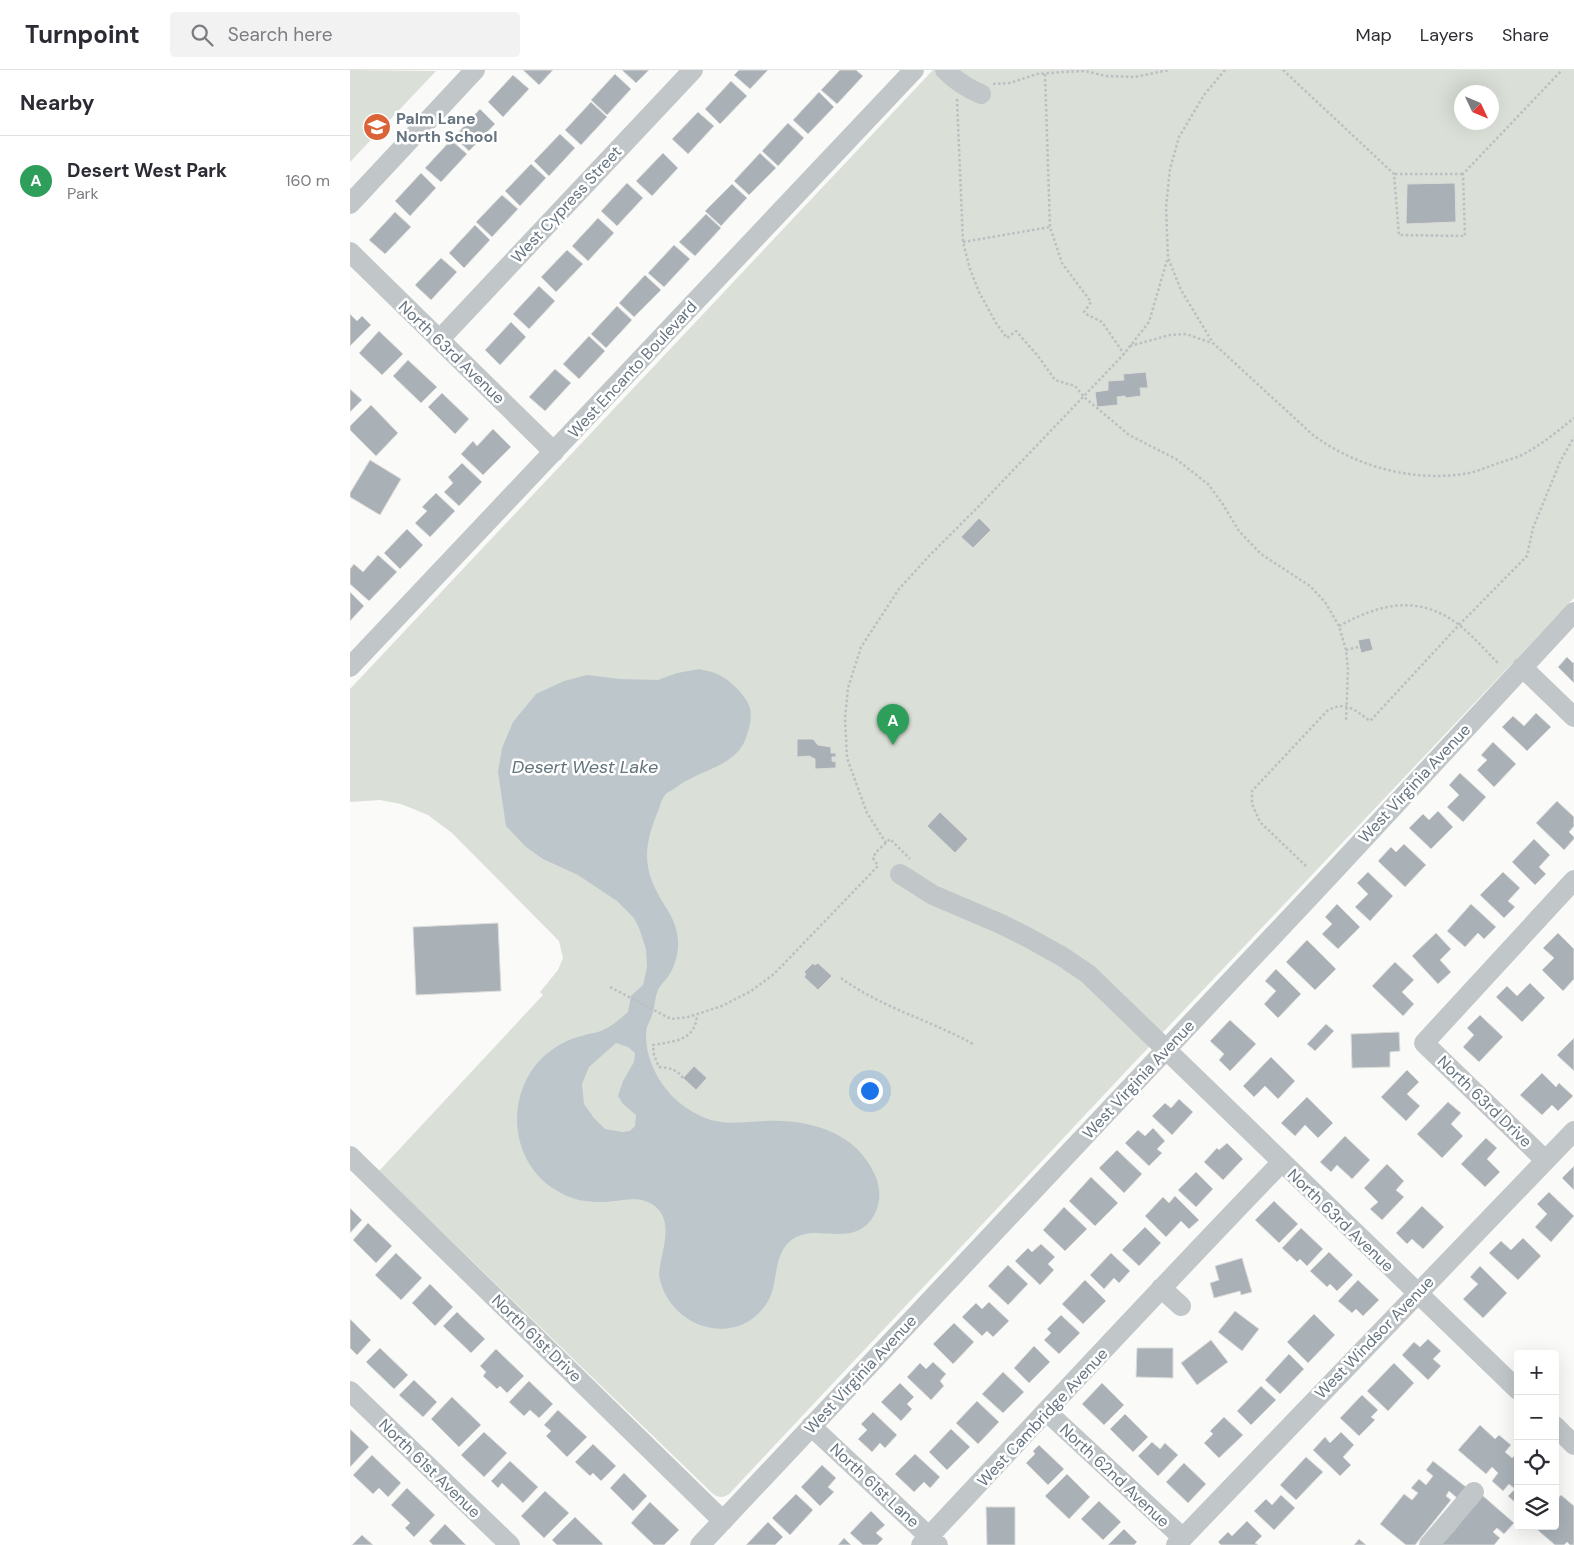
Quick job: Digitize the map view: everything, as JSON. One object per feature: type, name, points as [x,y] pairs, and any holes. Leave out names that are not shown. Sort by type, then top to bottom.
[{"type":"street","points":[[350,204],[475,70]]},
{"type":"street","name":"West Cypress Street","points":[[440,339],[693,70]]},
{"type":"street","name":"West Encanto Boulevard","points":[[350,668],[914,70]]},
{"type":"street","points":[[945,70],[957,82],[968,89],[985,89]]},
{"type":"street","name":"North 63rd Avenue","points":[[350,252],[554,452]]},
{"type":"street","name":"West Virginia Avenue","points":[[700,1545],[1327,878],[1574,612]]},
{"type":"street","points":[[1522,667],[1574,717]]},
{"type":"street","name":"North 63rd Avenue","points":[[906,868],[933,895],[1001,924],[1063,957],[1088,974],[1514,1386]]},
{"type":"street","name":"North 63rd Drive","points":[[1545,1160],[1424,1043],[1574,880]]},
{"type":"street","name":"West Windsor Avenue","points":[[1179,1541],[1574,1130]]},
{"type":"street","name":"North 61st Drive","points":[[350,1156],[723,1521]]},
{"type":"street","name":"West Cambridge Avenue","points":[[929,1542],[1161,1288],[1282,1162]]},
{"type":"street","points":[[1161,1288],[1181,1306]]},
{"type":"street","name":"North 61st Avenue","points":[[350,1392],[510,1545]]},
{"type":"street","name":"North 62nd Avenue","points":[[1047,1412],[1179,1541]]},
{"type":"street","name":"North 61st Lane","points":[[811,1426],[929,1542]]},
{"type":"street","points":[[1559,1430],[1574,1445]]},
{"type":"street","points":[[1429,1545],[1474,1492]]},
{"type":"path","points":[[985,89],[1010,84],[1037,74],[1085,72],[1106,76],[1134,77],[1169,70]]},
{"type":"path","points":[[886,842],[868,813],[846,758],[845,718],[848,688],[861,647],[899,589],[1084,397],[1124,354],[1149,322],[1168,258],[1166,206],[1170,169],[1179,136],[1204,95],[1225,70]]},
{"type":"path","points":[[1283,70],[1394,174],[1399,235],[1465,236],[1463,174],[1562,70]]},
{"type":"path","points":[[1045,74],[1050,227],[1062,263],[1091,302],[1084,312],[1102,322],[1124,354]]},
{"type":"path","points":[[956,95],[963,242],[970,269],[979,292],[1003,333],[1007,338],[1016,331],[1038,356],[1055,380],[1075,386],[1084,397],[1129,435],[1176,459],[1208,484],[1239,531],[1262,554],[1310,586],[1324,602],[1339,626],[1346,650],[1348,669],[1346,721]]},
{"type":"path","points":[[1394,174],[1463,174]]},
{"type":"path","points":[[963,242],[1050,227]]},
{"type":"path","points":[[1168,258],[1181,290],[1213,343],[1313,435],[1326,445],[1355,460],[1407,474],[1470,473],[1523,454],[1548,439],[1574,418]]},
{"type":"path","points":[[1130,346],[1170,335],[1186,334],[1213,343]]},
{"type":"path","points":[[1306,866],[1260,822],[1252,804],[1252,791],[1327,712],[1335,706],[1354,709],[1370,721],[1459,625],[1527,556],[1533,528],[1560,462],[1574,437]]},
{"type":"path","points":[[1339,626],[1362,613],[1386,606],[1407,605],[1426,609],[1445,615],[1459,625],[1497,662],[1499,661]]},
{"type":"path","points":[[1346,650],[1358,647]]},
{"type":"path","points":[[610,987],[671,1019],[688,1017],[722,1006],[744,995],[774,974],[878,866],[873,858],[876,852],[890,839],[906,868]]},
{"type":"path","points":[[842,978],[876,1000],[973,1044]]},
{"type":"path","points":[[683,1078],[674,1070],[659,1067],[654,1055],[653,1045],[678,1040],[686,1036],[695,1028],[697,1014]]},
{"type":"shaded area","name":"Palm Lane North School","points":[[350,70],[436,71],[350,162]]},
{"type":"shaded area","points":[[933,70],[1574,70],[1574,598],[729,1494],[718,1497],[712,1493],[379,1171],[543,995],[540,992],[558,970],[563,958],[559,941],[452,833],[428,815],[401,804],[380,800],[350,802],[350,689]]},
{"type":"water","name":"Desert West Lake","points":[[700,669],[725,678],[746,699],[749,704],[751,718],[747,735],[737,752],[722,764],[684,782],[666,794],[661,802],[651,830],[647,854],[650,875],[675,924],[678,940],[675,964],[658,990],[653,1014],[647,1027],[647,1050],[652,1065],[659,1079],[672,1096],[697,1114],[711,1120],[732,1123],[782,1121],[798,1123],[829,1131],[843,1138],[866,1159],[877,1179],[879,1191],[877,1209],[871,1220],[862,1228],[852,1233],[842,1234],[809,1233],[789,1242],[780,1256],[771,1296],[767,1303],[754,1317],[738,1326],[722,1329],[705,1326],[689,1320],[675,1308],[665,1293],[659,1275],[666,1230],[662,1214],[656,1207],[643,1200],[629,1199],[591,1202],[575,1199],[561,1193],[544,1181],[531,1166],[522,1149],[518,1130],[517,1111],[521,1092],[530,1074],[542,1058],[567,1041],[601,1031],[625,1015],[628,1012],[631,996],[643,985],[647,967],[646,949],[639,928],[634,918],[617,901],[578,875],[543,859],[526,847],[506,826],[498,772],[502,748],[513,722],[536,694],[564,681],[587,675],[620,679],[658,680],[677,673]],"holes":[[[616,1043],[628,1047],[635,1053],[634,1062],[623,1081],[618,1096],[623,1104],[636,1115],[635,1126],[630,1131],[622,1132],[605,1129],[594,1118],[584,1104],[582,1084],[589,1067]]]},
{"type":"building","points":[[523,70],[553,70],[539,85]]},
{"type":"building","points":[[622,70],[649,70],[636,83]]},
{"type":"building","points":[[739,70],[768,70],[750,89],[734,75]]},
{"type":"building","points":[[840,70],[856,70],[863,76],[837,104],[821,90]]},
{"type":"building","points":[[615,74],[631,89],[607,115],[591,100]]},
{"type":"building","points":[[513,75],[529,89],[503,117],[488,102]]},
{"type":"building","points":[[731,81],[747,96],[720,124],[705,109]]},
{"type":"building","points":[[819,92],[834,107],[808,134],[793,120]]},
{"type":"building","points":[[591,102],[607,117],[581,145],[565,130]]},
{"type":"building","points":[[480,109],[495,124],[469,151],[454,137]]},
{"type":"building","points":[[698,112],[714,126],[688,154],[672,139]]},
{"type":"building","points":[[788,123],[804,138],[778,166],[762,151]]},
{"type":"building","points":[[560,134],[575,148],[549,176],[534,161]]},
{"type":"building","points":[[451,140],[467,154],[441,182],[425,168]]},
{"type":"building","points":[[663,153],[678,168],[652,196],[636,181]]},
{"type":"building","points":[[760,153],[776,168],[749,195],[734,181]]},
{"type":"building","points":[[531,164],[546,178],[520,206],[505,191]]},
{"type":"building","points":[[421,173],[436,188],[410,216],[395,201]]},
{"type":"building","points":[[627,183],[643,198],[617,226],[601,211]]},
{"type":"building","points":[[1455,183],[1456,222],[1406,224],[1407,184]]},
{"type":"building","points":[[732,184],[747,198],[721,226],[705,211]]},
{"type":"building","points":[[502,195],[518,209],[492,237],[476,222]]},
{"type":"building","points":[[395,212],[411,227],[385,254],[369,240]]},
{"type":"building","points":[[706,214],[721,228],[695,256],[679,242]]},
{"type":"building","points":[[598,218],[614,233],[588,261],[572,246]]},
{"type":"building","points":[[475,225],[490,240],[464,268],[449,253]]},
{"type":"building","points":[[674,245],[690,259],[664,287],[648,273]]},
{"type":"building","points":[[567,250],[583,264],[556,292],[541,277]]},
{"type":"building","points":[[441,258],[457,272],[431,300],[415,285]]},
{"type":"building","points":[[645,275],[661,290],[634,317],[619,303]]},
{"type":"building","points":[[539,286],[555,301],[529,329],[513,314]]},
{"type":"building","points":[[617,306],[632,320],[606,348],[591,334]]},
{"type":"building","points":[[350,314],[357,321],[362,316],[371,325],[350,346]]},
{"type":"building","points":[[511,322],[526,337],[500,365],[485,350]]},
{"type":"building","points":[[379,331],[403,354],[382,375],[359,353]]},
{"type":"building","points":[[589,336],[605,351],[579,379],[563,364]]},
{"type":"building","points":[[408,360],[437,387],[421,403],[393,376]]},
{"type":"building","points":[[555,369],[571,383],[545,411],[529,397]]},
{"type":"building","points":[[1146,372],[1148,388],[1140,388],[1141,396],[1117,397],[1118,405],[1097,407],[1095,392],[1108,390],[1108,381],[1124,380],[1123,374]]},
{"type":"building","points":[[350,389],[362,400],[350,412]]},
{"type":"building","points":[[442,393],[469,419],[455,434],[428,407]]},
{"type":"building","points":[[371,405],[398,433],[376,456],[350,430],[350,426]]},
{"type":"building","points":[[493,429],[511,447],[483,475],[461,454],[473,441],[477,446]]},
{"type":"building","points":[[370,460],[401,479],[380,515],[350,497],[350,493]]},
{"type":"building","points":[[462,463],[482,482],[459,506],[444,492],[453,483],[448,477]]},
{"type":"building","points":[[436,493],[455,511],[430,537],[415,523],[427,511],[422,507]]},
{"type":"building","points":[[979,518],[991,530],[973,548],[961,537]]},
{"type":"building","points":[[407,529],[423,545],[400,569],[384,553]]},
{"type":"building","points":[[378,555],[397,572],[369,601],[350,584],[350,569],[354,564],[363,572]]},
{"type":"building","points":[[350,592],[364,606],[350,621]]},
{"type":"building","points":[[1370,638],[1373,650],[1361,653],[1358,640]]},
{"type":"building","points":[[1567,657],[1574,662],[1574,683],[1558,667]]},
{"type":"building","points":[[1536,713],[1551,727],[1527,751],[1502,727],[1513,716],[1524,726]]},
{"type":"building","points":[[797,739],[813,739],[818,745],[831,747],[831,753],[836,753],[836,757],[832,757],[832,761],[836,762],[836,768],[815,769],[815,759],[809,756],[797,757]]},
{"type":"building","points":[[1493,742],[1516,764],[1494,787],[1477,770],[1487,760],[1481,755]]},
{"type":"building","points":[[1460,773],[1486,797],[1463,822],[1447,807],[1459,795],[1449,785]]},
{"type":"building","points":[[1557,801],[1574,817],[1574,826],[1569,832],[1574,839],[1564,850],[1536,823]]},
{"type":"building","points":[[1438,811],[1453,827],[1431,849],[1409,828],[1423,814],[1429,820]]},
{"type":"building","points":[[940,812],[968,839],[955,853],[927,826]]},
{"type":"building","points":[[1534,839],[1550,855],[1539,867],[1546,874],[1535,885],[1512,862]]},
{"type":"building","points":[[1404,844],[1426,865],[1405,887],[1378,861],[1391,847],[1396,852]]},
{"type":"building","points":[[1368,872],[1393,896],[1370,921],[1355,907],[1368,894],[1357,883]]},
{"type":"building","points":[[1503,872],[1520,888],[1508,901],[1515,907],[1504,918],[1480,895]]},
{"type":"building","points":[[1337,904],[1360,927],[1338,949],[1322,934],[1332,924],[1325,917]]},
{"type":"building","points":[[1471,904],[1496,927],[1484,939],[1478,933],[1465,947],[1447,931]]},
{"type":"building","points":[[498,923],[501,991],[416,995],[413,927]]},
{"type":"building","points":[[1436,933],[1451,949],[1440,960],[1451,972],[1438,984],[1412,956]]},
{"type":"building","points":[[1558,933],[1574,949],[1574,979],[1563,991],[1542,970],[1554,958],[1543,948]]},
{"type":"building","points":[[1307,940],[1336,969],[1315,990],[1286,962]]},
{"type":"building","points":[[1395,962],[1414,980],[1402,992],[1414,1004],[1403,1016],[1372,986]]},
{"type":"building","points":[[813,963],[815,965],[818,963],[832,976],[818,990],[804,977],[806,974],[804,972]]},
{"type":"building","points":[[1276,969],[1301,994],[1278,1018],[1264,1004],[1276,991],[1265,981]]},
{"type":"building","points":[[1530,983],[1545,998],[1522,1022],[1496,997],[1507,986],[1517,996]]},
{"type":"building","points":[[1480,1015],[1503,1037],[1479,1062],[1463,1047],[1474,1035],[1467,1028]]},
{"type":"building","points":[[1230,1020],[1256,1044],[1230,1071],[1219,1060],[1224,1054],[1210,1041]]},
{"type":"building","points":[[1326,1024],[1334,1031],[1315,1051],[1307,1044]]},
{"type":"building","points":[[1399,1032],[1400,1051],[1390,1052],[1390,1067],[1352,1068],[1351,1034]]},
{"type":"building","points":[[1574,1038],[1574,1071],[1557,1055]]},
{"type":"building","points":[[1271,1057],[1295,1081],[1278,1099],[1265,1086],[1254,1097],[1243,1086]]},
{"type":"building","points":[[694,1066],[707,1078],[696,1090],[683,1078]]},
{"type":"building","points":[[1407,1070],[1419,1082],[1407,1094],[1420,1106],[1406,1121],[1381,1097]]},
{"type":"building","points":[[1542,1073],[1556,1087],[1559,1083],[1573,1096],[1558,1111],[1552,1105],[1542,1115],[1520,1095]]},
{"type":"building","points":[[1307,1097],[1333,1123],[1318,1138],[1305,1125],[1295,1136],[1281,1123]]},
{"type":"building","points":[[1179,1099],[1193,1112],[1172,1135],[1152,1116],[1165,1103],[1171,1108]]},
{"type":"building","points":[[1448,1102],[1461,1113],[1451,1124],[1463,1136],[1442,1158],[1417,1134]]},
{"type":"building","points":[[1153,1128],[1165,1141],[1157,1149],[1162,1153],[1149,1166],[1125,1143],[1138,1130],[1145,1136]]},
{"type":"building","points":[[1345,1136],[1370,1160],[1352,1179],[1337,1165],[1331,1172],[1320,1162]]},
{"type":"building","points":[[1486,1138],[1497,1148],[1487,1159],[1500,1172],[1485,1187],[1461,1164]]},
{"type":"building","points":[[1227,1143],[1243,1159],[1223,1180],[1204,1162],[1217,1148],[1219,1150]]},
{"type":"building","points":[[1117,1150],[1142,1174],[1124,1193],[1099,1168]]},
{"type":"building","points":[[1387,1164],[1404,1181],[1396,1190],[1404,1197],[1382,1220],[1370,1209],[1378,1202],[1364,1188]]},
{"type":"building","points":[[1574,1166],[1574,1190],[1562,1178]]},
{"type":"building","points":[[1196,1172],[1213,1189],[1196,1207],[1178,1190]]},
{"type":"building","points":[[1091,1177],[1118,1203],[1095,1226],[1069,1201]]},
{"type":"building","points":[[1549,1192],[1574,1216],[1551,1242],[1535,1227],[1547,1214],[1537,1204]]},
{"type":"building","points":[[1175,1196],[1199,1220],[1189,1229],[1181,1221],[1166,1237],[1145,1216],[1163,1197],[1169,1203]]},
{"type":"building","points":[[1274,1201],[1298,1224],[1279,1243],[1255,1220]]},
{"type":"building","points":[[1422,1206],[1444,1227],[1423,1249],[1412,1239],[1407,1244],[1396,1233]]},
{"type":"building","points":[[1064,1207],[1087,1229],[1065,1251],[1043,1230]]},
{"type":"building","points":[[350,1208],[362,1220],[350,1233]]},
{"type":"building","points":[[368,1223],[392,1246],[376,1263],[353,1240]]},
{"type":"building","points":[[1145,1227],[1161,1243],[1139,1266],[1122,1250]]},
{"type":"building","points":[[1301,1228],[1323,1249],[1307,1266],[1300,1259],[1297,1262],[1282,1248]]},
{"type":"building","points":[[1523,1238],[1541,1256],[1518,1280],[1489,1253],[1501,1241],[1511,1250]]},
{"type":"building","points":[[1041,1244],[1055,1257],[1048,1264],[1054,1270],[1040,1285],[1015,1261],[1028,1248],[1032,1252]]},
{"type":"building","points":[[1329,1252],[1353,1275],[1337,1291],[1330,1284],[1327,1287],[1310,1271]]},
{"type":"building","points":[[396,1253],[422,1278],[401,1300],[375,1275]]},
{"type":"building","points":[[1111,1253],[1130,1271],[1119,1283],[1114,1278],[1104,1289],[1090,1275]]},
{"type":"building","points":[[1242,1258],[1252,1292],[1241,1295],[1240,1291],[1214,1298],[1210,1283],[1219,1280],[1215,1266]]},
{"type":"building","points":[[1008,1265],[1028,1284],[1008,1305],[988,1286]]},
{"type":"building","points":[[1480,1266],[1507,1293],[1483,1318],[1463,1299],[1478,1284],[1470,1277]]},
{"type":"building","points":[[1085,1280],[1106,1301],[1083,1324],[1062,1304]]},
{"type":"building","points":[[1358,1280],[1379,1300],[1363,1316],[1356,1309],[1352,1313],[1338,1301]]},
{"type":"building","points":[[430,1284],[453,1307],[435,1326],[412,1303]]},
{"type":"building","points":[[989,1302],[1009,1321],[993,1337],[987,1331],[982,1336],[962,1317],[976,1303],[982,1309]]},
{"type":"building","points":[[1235,1311],[1259,1329],[1242,1351],[1218,1332]]},
{"type":"building","points":[[457,1312],[485,1339],[471,1353],[443,1326]]},
{"type":"building","points":[[1314,1314],[1335,1335],[1308,1363],[1287,1342]]},
{"type":"building","points":[[1061,1315],[1080,1333],[1059,1354],[1044,1340],[1051,1333],[1047,1329]]},
{"type":"building","points":[[350,1319],[371,1340],[357,1355],[350,1348]]},
{"type":"building","points":[[954,1323],[974,1342],[953,1364],[933,1344]]},
{"type":"building","points":[[1428,1339],[1441,1351],[1433,1359],[1441,1366],[1428,1380],[1402,1355],[1414,1342],[1420,1347]]},
{"type":"building","points":[[1211,1340],[1228,1362],[1197,1385],[1181,1363]]},
{"type":"building","points":[[1034,1346],[1050,1362],[1029,1383],[1014,1368]]},
{"type":"building","points":[[380,1348],[408,1375],[394,1389],[366,1362]]},
{"type":"building","points":[[1137,1348],[1173,1348],[1173,1378],[1136,1377]]},
{"type":"building","points":[[496,1349],[524,1376],[507,1393],[500,1386],[497,1389],[483,1376],[486,1372],[480,1366]]},
{"type":"building","points":[[1289,1354],[1304,1369],[1280,1394],[1265,1380]]},
{"type":"building","points":[[933,1362],[946,1374],[940,1381],[944,1386],[931,1400],[907,1377],[920,1363],[926,1369]]},
{"type":"building","points":[[1394,1363],[1414,1383],[1388,1411],[1367,1391]]},
{"type":"building","points":[[1003,1372],[1024,1392],[1003,1413],[982,1394]]},
{"type":"building","points":[[414,1380],[437,1402],[423,1417],[399,1395]]},
{"type":"building","points":[[529,1381],[553,1404],[539,1418],[530,1410],[524,1416],[509,1402]]},
{"type":"building","points":[[900,1383],[914,1397],[907,1404],[912,1409],[901,1421],[881,1402]]},
{"type":"building","points":[[1102,1383],[1124,1405],[1104,1425],[1082,1404]]},
{"type":"building","points":[[1261,1386],[1276,1400],[1251,1425],[1237,1411]]},
{"type":"building","points":[[1362,1395],[1378,1410],[1371,1417],[1375,1420],[1359,1436],[1340,1418]]},
{"type":"building","points":[[452,1397],[481,1425],[459,1447],[431,1419]]},
{"type":"building","points":[[977,1401],[999,1422],[978,1444],[956,1423]]},
{"type":"building","points":[[558,1410],[587,1437],[567,1457],[546,1436],[551,1431],[544,1425]]},
{"type":"building","points":[[873,1412],[897,1435],[885,1448],[880,1443],[872,1452],[858,1439],[867,1430],[861,1424]]},
{"type":"building","points":[[1125,1414],[1148,1437],[1133,1452],[1110,1429]]},
{"type":"building","points":[[1224,1417],[1243,1435],[1219,1458],[1204,1443],[1213,1434],[1210,1431]]},
{"type":"building","points":[[1480,1425],[1495,1439],[1499,1435],[1511,1445],[1505,1452],[1512,1458],[1514,1456],[1514,1488],[1509,1484],[1503,1491],[1492,1481],[1498,1473],[1492,1467],[1486,1474],[1458,1450]]},
{"type":"building","points":[[350,1429],[369,1447],[350,1467]]},
{"type":"building","points":[[951,1429],[970,1447],[947,1470],[929,1452]]},
{"type":"building","points":[[484,1432],[507,1453],[484,1477],[461,1455]]},
{"type":"building","points":[[1341,1432],[1354,1445],[1343,1457],[1351,1465],[1340,1476],[1313,1450],[1325,1437],[1330,1443]]},
{"type":"building","points":[[1152,1442],[1160,1449],[1165,1443],[1178,1455],[1158,1476],[1138,1456]]},
{"type":"building","points":[[593,1444],[616,1466],[601,1481],[593,1473],[590,1476],[575,1462]]},
{"type":"building","points":[[1039,1445],[1064,1469],[1048,1485],[1026,1463],[1035,1454],[1033,1451]]},
{"type":"building","points":[[915,1454],[940,1477],[930,1488],[924,1482],[914,1492],[895,1474]]},
{"type":"building","points":[[372,1455],[401,1483],[388,1497],[379,1488],[373,1494],[353,1475]]},
{"type":"building","points":[[1306,1457],[1323,1472],[1296,1500],[1280,1485]]},
{"type":"building","points":[[510,1461],[538,1487],[523,1503],[502,1483],[498,1488],[491,1481]]},
{"type":"building","points":[[1433,1461],[1466,1487],[1457,1498],[1449,1491],[1446,1496],[1451,1500],[1415,1545],[1406,1545],[1380,1524],[1404,1494],[1412,1500],[1418,1493],[1411,1488],[1419,1479],[1426,1485],[1433,1476],[1426,1470]]},
{"type":"building","points":[[1184,1463],[1206,1484],[1188,1503],[1166,1482]]},
{"type":"building","points":[[822,1465],[836,1478],[828,1487],[834,1492],[820,1506],[801,1487]]},
{"type":"building","points":[[624,1473],[647,1496],[633,1511],[610,1488]]},
{"type":"building","points":[[1067,1474],[1090,1497],[1069,1519],[1045,1496]]},
{"type":"building","points":[[407,1488],[435,1515],[414,1537],[405,1528],[410,1523],[391,1505]]},
{"type":"building","points":[[1514,1490],[1514,1501],[1508,1496]]},
{"type":"building","points":[[545,1491],[569,1513],[544,1538],[521,1516]]},
{"type":"building","points":[[796,1494],[813,1510],[790,1535],[772,1518]]},
{"type":"building","points":[[1281,1495],[1295,1508],[1274,1530],[1254,1511],[1266,1499],[1272,1505]]},
{"type":"building","points":[[1482,1495],[1514,1523],[1504,1534],[1497,1528],[1493,1532],[1500,1538],[1494,1545],[1441,1545],[1458,1526],[1456,1525]]},
{"type":"building","points":[[1561,1495],[1574,1506],[1574,1545],[1570,1545],[1567,1542],[1564,1545],[1555,1545],[1538,1530],[1559,1530],[1559,1497]]},
{"type":"building","points":[[1099,1501],[1121,1522],[1103,1540],[1081,1519]]},
{"type":"building","points":[[650,1502],[679,1530],[664,1545],[654,1545],[631,1523]]},
{"type":"building","points":[[986,1507],[1015,1507],[1015,1545],[987,1545]]},
{"type":"building","points":[[871,1511],[885,1525],[876,1533],[883,1539],[877,1545],[863,1545],[850,1533]]},
{"type":"building","points":[[575,1517],[602,1545],[557,1545],[552,1540]]},
{"type":"building","points":[[1247,1521],[1262,1536],[1255,1543],[1258,1545],[1221,1545],[1218,1542],[1228,1532],[1232,1536]]},
{"type":"building","points":[[768,1522],[783,1537],[775,1545],[746,1545]]},
{"type":"building","points":[[445,1524],[466,1545],[433,1545],[429,1541]]},
{"type":"building","points":[[1124,1529],[1137,1542],[1134,1545],[1108,1545]]},
{"type":"building","points":[[362,1535],[373,1545],[352,1545]]},
{"type":"building","points":[[844,1538],[851,1545],[838,1545]]},
{"type":"building","points":[[1359,1539],[1366,1545],[1354,1545]]},
{"type":"place","name":"Palm Lane North School","points":[[377,127]]},
{"type":"place","name":"Desert West Park","points":[[893,745]]}]
